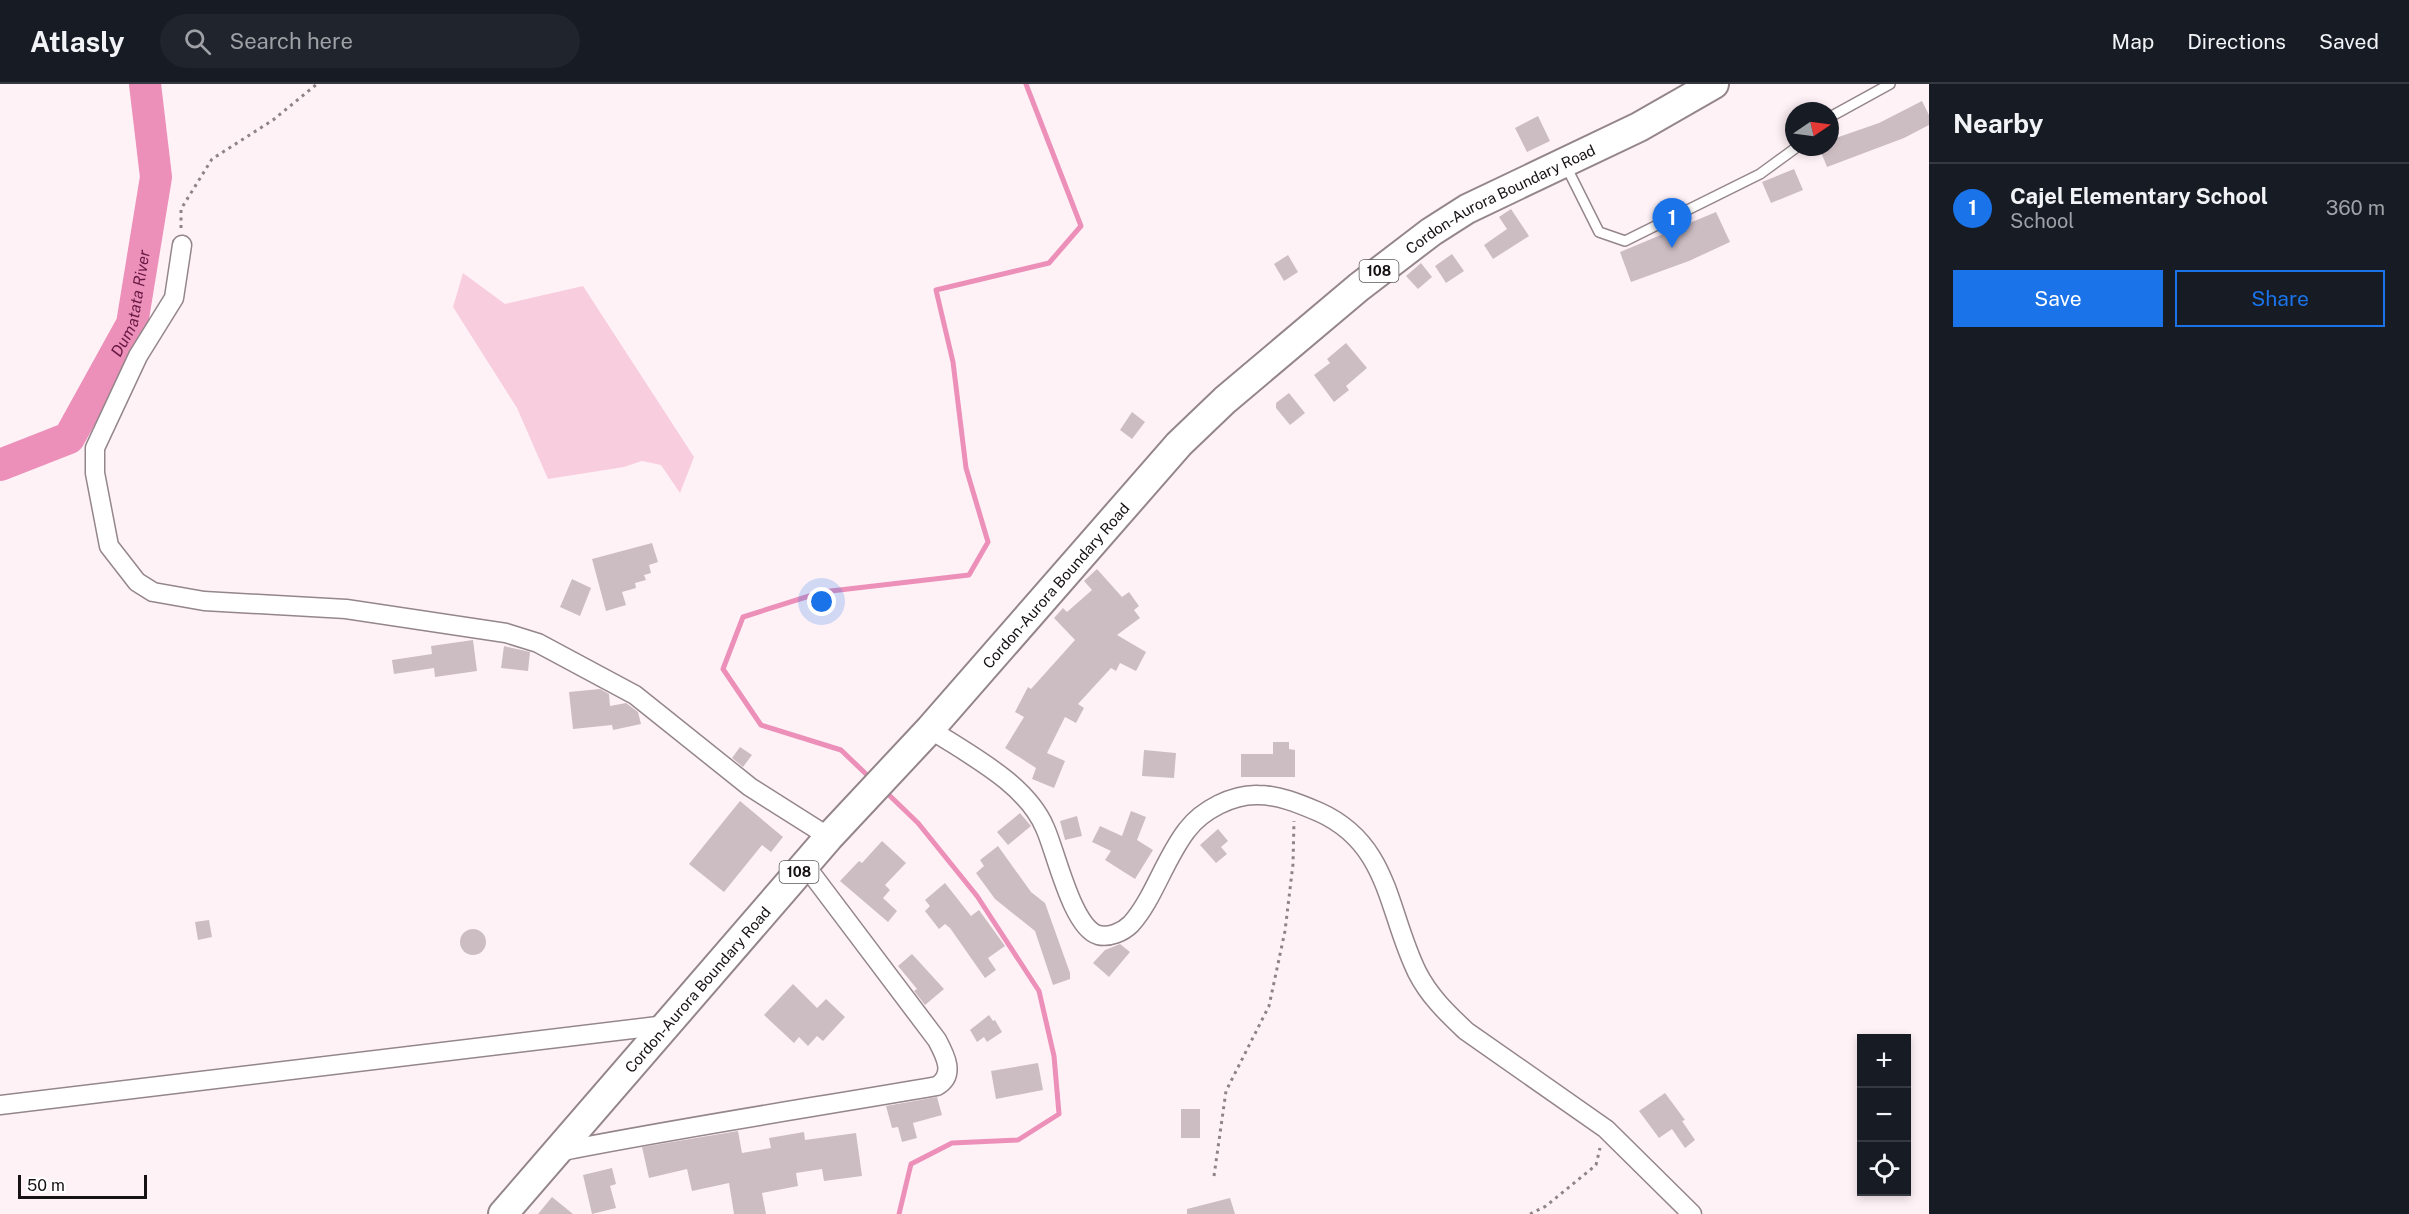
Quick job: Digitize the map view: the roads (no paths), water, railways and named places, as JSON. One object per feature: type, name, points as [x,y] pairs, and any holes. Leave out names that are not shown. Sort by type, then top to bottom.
[{"type":"main road","name":"Cordon-Aurora Boundary Road","points":[[503,1214],[829,837],[930,729],[1179,444],[1225,400],[1359,287],[1431,232],[1467,209],[1639,127],[1714,84]]},
{"type":"street","points":[[182,245],[174,298],[138,356],[95,448],[95,473],[109,546],[137,582],[153,592],[204,601],[346,609],[506,633],[538,643],[634,695],[750,787],[829,837]]},
{"type":"street","points":[[930,729],[1017,789],[1032,803],[1046,828],[1077,912],[1086,928],[1096,934],[1105,936],[1120,932],[1130,925],[1168,857],[1188,828],[1221,803],[1238,797],[1258,795],[1294,801],[1335,819],[1361,841],[1375,860],[1386,884],[1400,930],[1417,972],[1431,995],[1446,1012],[1475,1037],[1606,1129],[1692,1214]]},
{"type":"street","points":[[557,1152],[672,1129],[885,1095],[937,1086],[941,1083],[948,1071],[947,1062],[937,1040],[805,865]]},
{"type":"street","points":[[0,1105],[666,1025]]},
{"type":"lane","points":[[1839,112],[1890,84]]},
{"type":"lane","points":[[1565,164],[1599,232],[1625,241],[1760,174],[1785,156]]},
{"type":"waterway","name":"Dumatata River","points":[[0,465],[69,438],[132,324],[156,177],[145,84]]},
{"type":"waterway","points":[[866,774],[841,750],[761,725],[723,669],[743,617],[822,592],[969,575],[988,542],[966,468],[953,362],[936,290],[1049,263],[1081,226],[1026,84]]},
{"type":"waterway","points":[[889,795],[918,823],[977,896],[1039,991],[1054,1056],[1059,1114],[1018,1140],[952,1143],[911,1164],[899,1214]]},
{"type":"place","name":"Cajel Elementary School","points":[[1672,248]]}]
